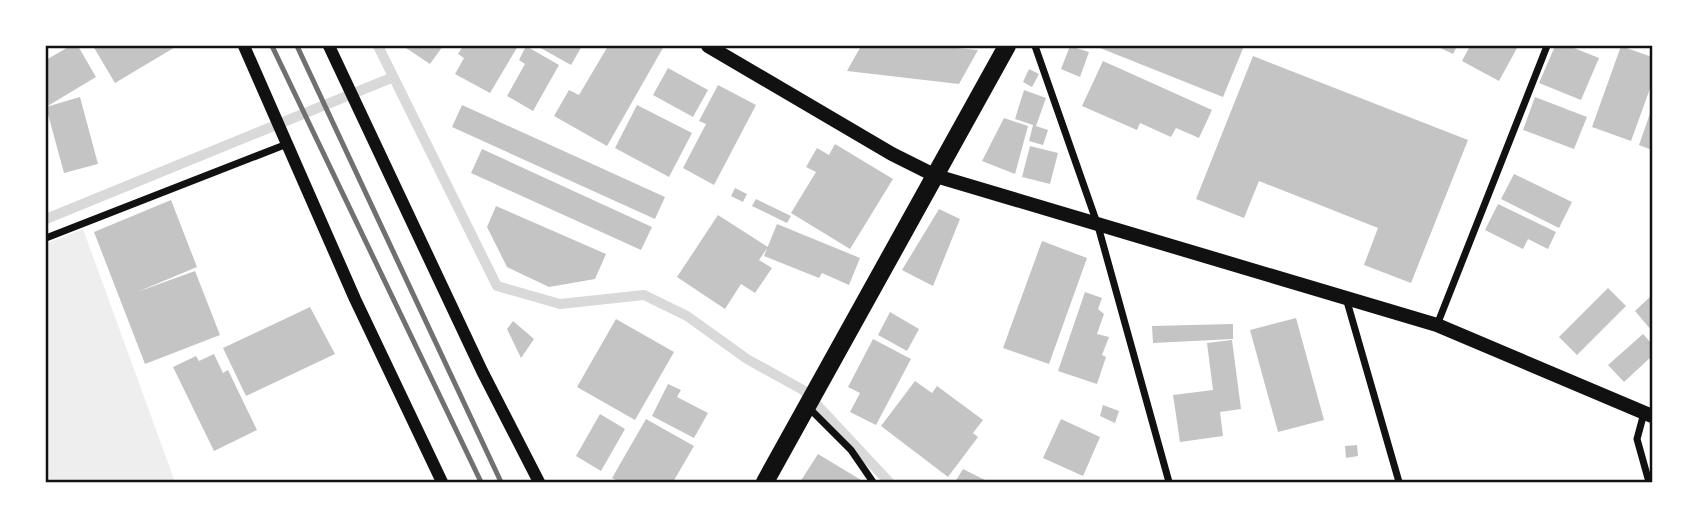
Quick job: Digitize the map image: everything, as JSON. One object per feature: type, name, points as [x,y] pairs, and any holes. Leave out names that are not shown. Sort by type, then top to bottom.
[{"type":"main road","points":[[708,46],[892,154],[936,176],[1437,325],[1648,414]]},
{"type":"main road","points":[[765,482],[1007,46]]},
{"type":"street","points":[[244,46],[286,144],[442,482]]},
{"type":"street","points":[[329,46],[482,371],[539,482]]},
{"type":"street","points":[[1035,46],[1098,226],[1169,482]]},
{"type":"street","points":[[1437,325],[1548,46]]},
{"type":"street","points":[[46,238],[286,144]]},
{"type":"street","points":[[1346,298],[1399,482]]},
{"type":"street","points":[[808,406],[851,450],[873,482]]},
{"type":"street","points":[[1648,414],[1637,439],[1649,482]]},
{"type":"shaded area","points":[[83,229],[175,482],[46,482],[46,244]]},
{"type":"building","points":[[70,46],[78,46],[96,77],[46,107],[46,60]]},
{"type":"building","points":[[93,46],[177,46],[115,83]]},
{"type":"building","points":[[403,46],[443,46],[430,64]]},
{"type":"building","points":[[463,46],[518,46],[490,93],[455,74],[464,58],[458,54]]},
{"type":"building","points":[[526,46],[559,65],[533,111],[507,96],[525,64],[519,60]]},
{"type":"building","points":[[537,46],[582,46],[571,65]]},
{"type":"building","points":[[608,46],[664,46],[607,146],[554,116],[569,90],[579,95]]},
{"type":"building","points":[[861,46],[935,46],[978,50],[959,84],[847,71]]},
{"type":"building","points":[[1070,46],[1089,52],[1080,77],[1061,69]]},
{"type":"building","points":[[1095,46],[1244,46],[1223,97]]},
{"type":"building","points":[[1436,46],[1457,46],[1453,54]]},
{"type":"building","points":[[1470,46],[1517,48],[1499,81],[1462,61]]},
{"type":"building","points":[[1555,46],[1569,46],[1599,58],[1581,100],[1539,83]]},
{"type":"building","points":[[1621,46],[1652,57],[1652,83],[1631,141],[1592,127]]},
{"type":"building","points":[[1253,56],[1468,140],[1411,283],[1364,265],[1378,228],[1259,181],[1244,218],[1196,199]]},
{"type":"building","points":[[1103,61],[1212,110],[1199,138],[1176,128],[1171,137],[1140,123],[1137,130],[1082,106]]},
{"type":"building","points":[[668,68],[708,90],[693,117],[653,95]]},
{"type":"building","points":[[1029,69],[1039,74],[1032,87],[1023,82]]},
{"type":"building","points":[[718,85],[756,105],[714,185],[683,168],[706,124],[699,121]]},
{"type":"building","points":[[1024,90],[1046,98],[1036,126],[1048,130],[1043,145],[1029,141],[1033,125],[1015,119]]},
{"type":"building","points":[[80,97],[98,164],[64,173],[46,107]]},
{"type":"building","points":[[1535,97],[1587,117],[1574,149],[1523,130]]},
{"type":"building","points":[[462,105],[665,197],[655,219],[452,127]]},
{"type":"building","points":[[637,105],[692,133],[669,177],[615,148]]},
{"type":"building","points":[[1652,108],[1652,150],[1639,145]]},
{"type":"building","points":[[1004,118],[1028,126],[1015,174],[982,161]]},
{"type":"building","points":[[835,144],[893,179],[850,249],[791,213],[816,172],[806,167],[817,148],[829,155]]},
{"type":"building","points":[[1030,146],[1058,153],[1050,184],[1022,177]]},
{"type":"building","points":[[482,149],[652,227],[641,250],[471,173]]},
{"type":"building","points":[[1514,174],[1572,202],[1559,228],[1501,199]]},
{"type":"building","points":[[735,188],[747,194],[743,202],[731,196]]},
{"type":"building","points":[[756,199],[791,216],[787,223],[752,206]]},
{"type":"building","points":[[171,200],[197,267],[137,292],[195,271],[220,335],[145,364],[94,232]]},
{"type":"building","points":[[1498,204],[1556,232],[1548,249],[1528,239],[1523,249],[1485,230]]},
{"type":"building","points":[[496,206],[606,254],[595,279],[549,287],[507,267],[487,227]]},
{"type":"building","points":[[939,209],[960,219],[933,286],[902,270]]},
{"type":"building","points":[[718,215],[768,247],[759,260],[772,268],[755,293],[741,284],[725,309],[677,277]]},
{"type":"building","points":[[777,224],[860,258],[849,285],[822,273],[819,278],[764,256]]},
{"type":"building","points":[[1042,241],[1087,258],[1049,364],[1003,348]]},
{"type":"building","points":[[1608,288],[1626,306],[1577,355],[1559,337]]},
{"type":"building","points":[[1085,292],[1102,298],[1098,309],[1104,314],[1097,334],[1109,337],[1102,355],[1106,357],[1097,384],[1058,371]]},
{"type":"building","points":[[1652,295],[1652,331],[1635,311]]},
{"type":"building","points":[[310,307],[335,354],[246,396],[223,348]]},
{"type":"building","points":[[890,312],[919,329],[907,351],[878,335]]},
{"type":"building","points":[[1296,318],[1324,420],[1278,432],[1250,330]]},
{"type":"building","points":[[616,319],[674,352],[635,420],[577,387]]},
{"type":"building","points":[[513,321],[534,339],[521,358],[507,329]]},
{"type":"building","points":[[1233,324],[1233,339],[1153,343],[1152,326]]},
{"type":"building","points":[[1643,334],[1652,344],[1652,356],[1624,382],[1608,365]]},
{"type":"building","points":[[873,339],[911,359],[876,425],[850,412],[860,393],[848,387]]},
{"type":"building","points":[[1232,340],[1241,409],[1220,412],[1223,436],[1180,442],[1173,395],[1213,390],[1207,343]]},
{"type":"building","points":[[214,354],[223,373],[228,370],[257,430],[214,451],[173,367],[196,356],[199,361]]},
{"type":"building","points":[[915,381],[932,393],[937,386],[983,420],[973,433],[978,437],[948,477],[881,426]]},
{"type":"building","points":[[668,384],[681,390],[677,397],[708,413],[694,438],[652,416]]},
{"type":"building","points":[[1103,405],[1119,411],[1115,423],[1100,416]]},
{"type":"building","points":[[600,414],[625,429],[601,471],[576,456]]},
{"type":"building","points":[[646,419],[694,446],[673,482],[620,482],[612,478]]},
{"type":"building","points":[[1061,419],[1100,437],[1083,476],[1043,458]]},
{"type":"building","points":[[1357,445],[1358,456],[1346,458],[1345,446]]},
{"type":"building","points":[[818,454],[861,480],[800,482]]},
{"type":"building","points":[[963,469],[989,482],[955,482]]},
{"type":"waterway","points":[[378,46],[497,286],[560,304],[644,295],[687,316],[747,359],[803,390],[889,482]]},
{"type":"waterway","points":[[46,219],[391,78]]},
{"type":"railway","points":[[272,46],[481,482]]},
{"type":"railway","points":[[297,46],[501,482]]}]
